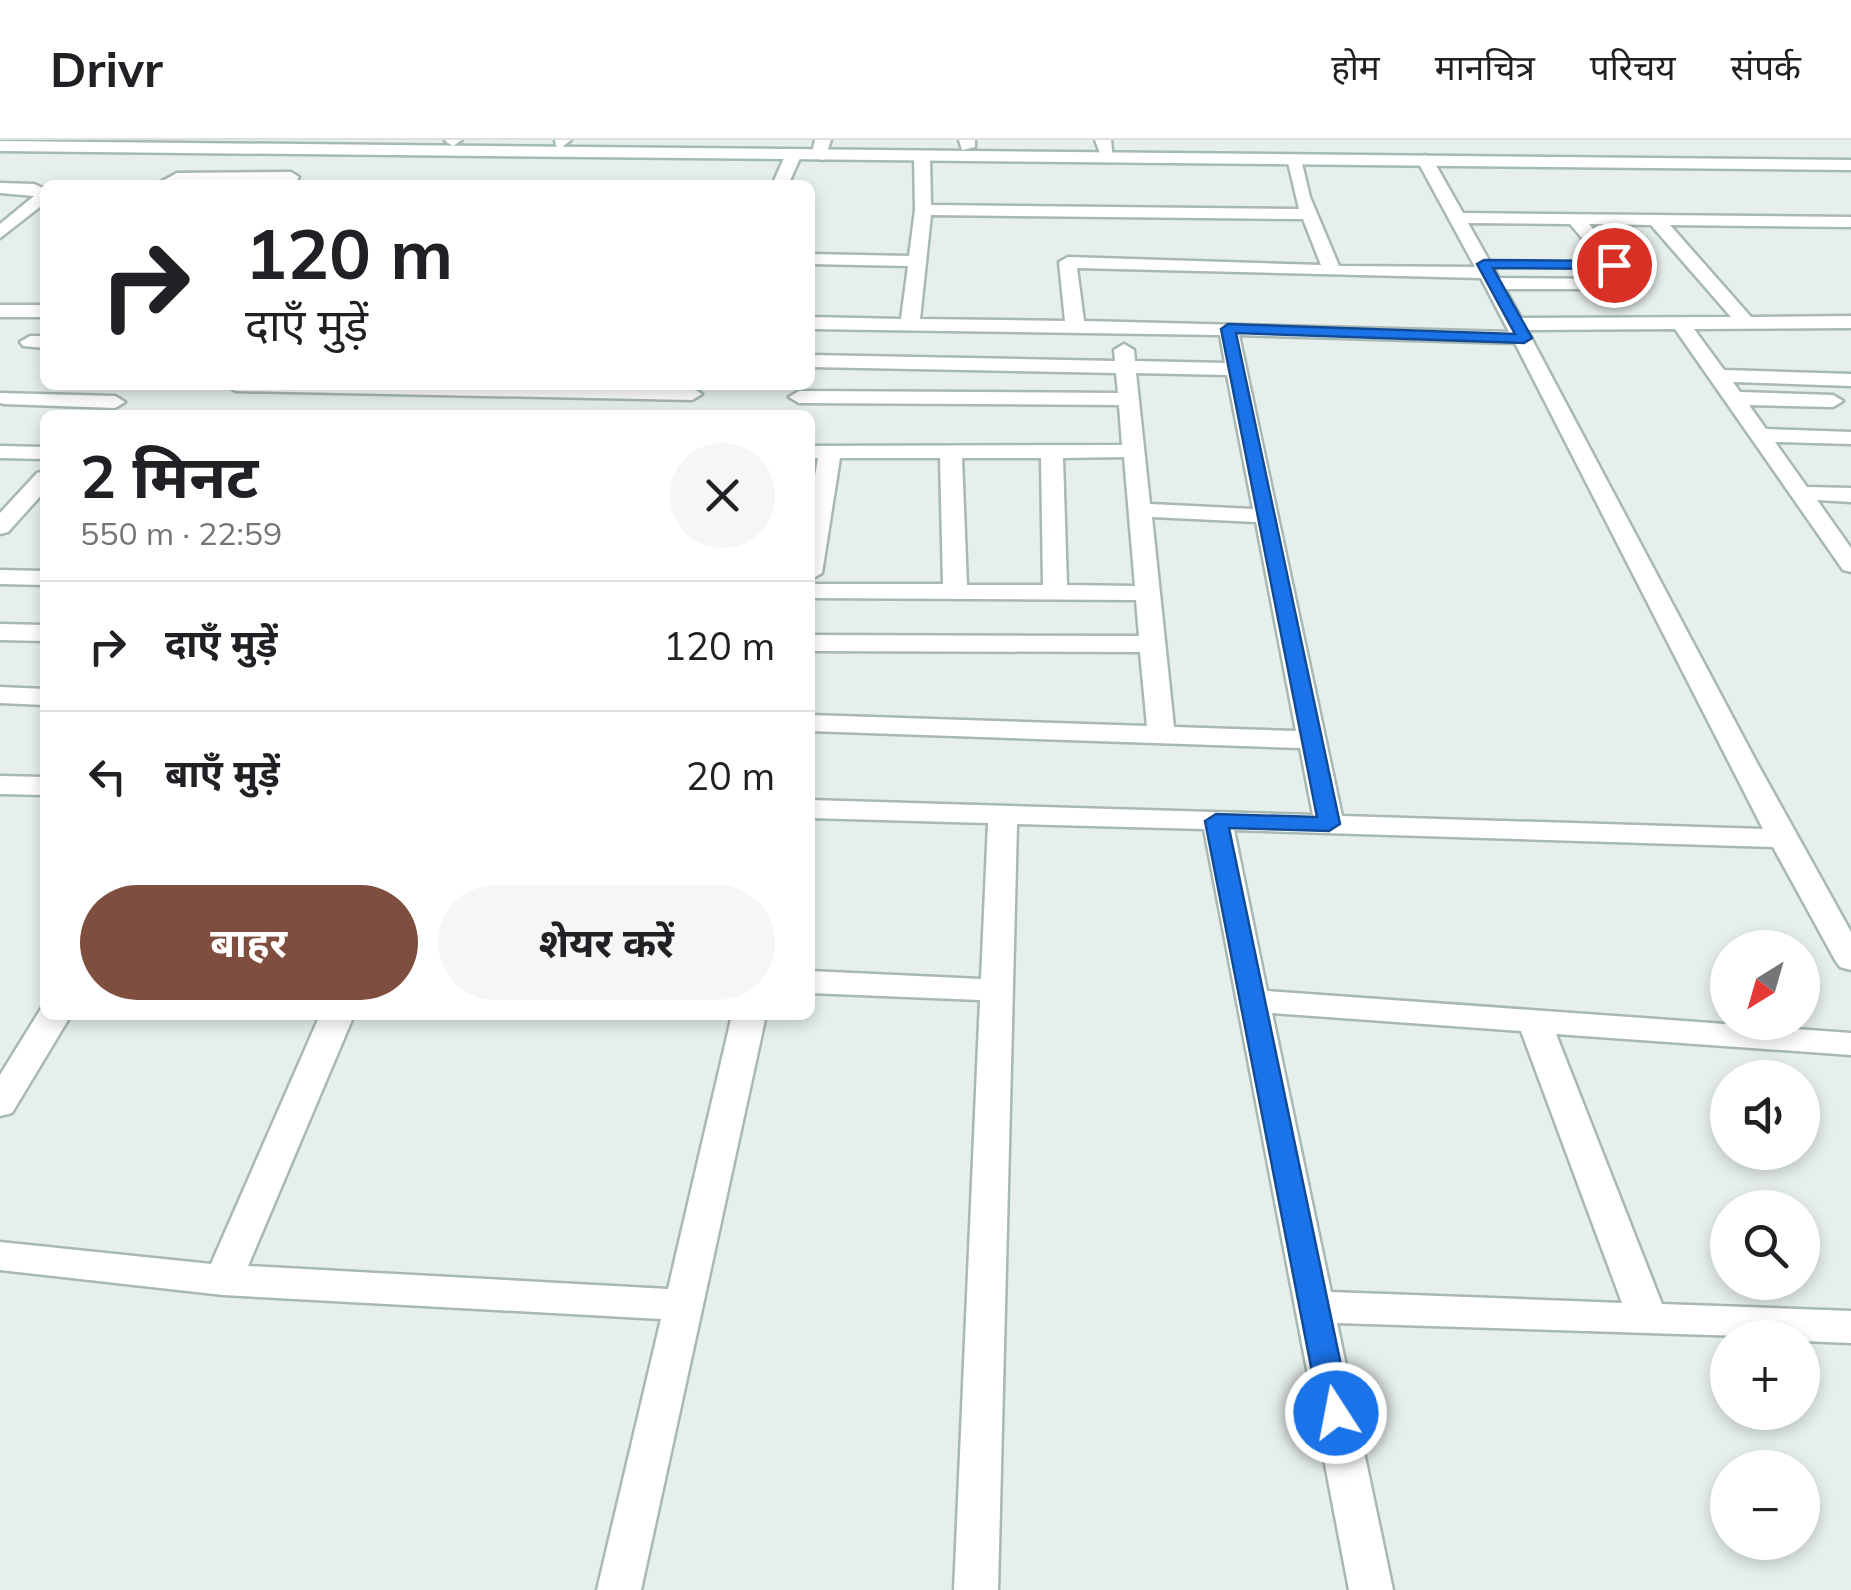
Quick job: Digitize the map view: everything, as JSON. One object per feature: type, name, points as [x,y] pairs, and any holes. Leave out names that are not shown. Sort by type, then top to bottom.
[{"type":"street","points":[[338,140],[821,148],[967,144],[1425,160],[1618,157],[1658,150],[1851,150]]},
{"type":"street","points":[[1596,140],[1618,157]]},
{"type":"street","points":[[1718,143],[1735,150]]},
{"type":"street","points":[[0,146],[792,156],[821,148],[922,157],[1105,148],[1556,145],[1671,163],[1851,165]]},
{"type":"street","points":[[288,180],[316,150]]},
{"type":"street","points":[[1658,150],[1671,163]]},
{"type":"street","points":[[782,180],[792,156]]},
{"type":"street","points":[[910,324],[923,210],[922,157]]},
{"type":"street","points":[[1295,158],[1309,214],[1332,270]]},
{"type":"street","points":[[1425,160],[1521,331],[1781,838],[1851,960]]},
{"type":"street","points":[[0,188],[40,193]]},
{"type":"street","points":[[0,234],[40,199]]},
{"type":"street","points":[[923,210],[1065,237],[1332,270],[1488,273],[1632,285],[1575,219]]},
{"type":"street","points":[[1065,237],[1309,214]]},
{"type":"street","points":[[1458,218],[1851,222]]},
{"type":"street","points":[[1656,220],[1745,322]]},
{"type":"street","points":[[1065,237],[1074,327]]},
{"type":"street","points":[[815,259],[915,260]]},
{"type":"street","points":[[1488,273],[1614,265]]},
{"type":"street","points":[[0,311],[40,311]]},
{"type":"street","points":[[1680,322],[1851,564]]},
{"type":"street","points":[[815,323],[1521,331],[1680,322],[1841,322],[1851,346]]},
{"type":"street","points":[[1118,327],[1128,367],[1161,735]]},
{"type":"street","points":[[1228,329],[1329,824]]},
{"type":"street","points":[[815,361],[1236,369]]},
{"type":"street","points":[[1718,376],[1851,380]]},
{"type":"street","points":[[4,398],[115,401]]},
{"type":"street","points":[[1734,398],[1851,401]]},
{"type":"street","points":[[799,399],[1131,399]]},
{"type":"street","points":[[1760,435],[1851,438]]},
{"type":"street","points":[[815,512],[820,452],[1136,451]]},
{"type":"street","points":[[0,452],[40,453]]},
{"type":"street","points":[[951,452],[955,593]]},
{"type":"street","points":[[1052,453],[1054,593]]},
{"type":"street","points":[[1773,454],[1851,457]]},
{"type":"street","points":[[0,527],[40,483]]},
{"type":"street","points":[[1800,493],[1851,495]]},
{"type":"street","points":[[1141,510],[1266,516]]},
{"type":"street","points":[[0,577],[40,578]]},
{"type":"street","points":[[815,590],[1149,593]]},
{"type":"street","points":[[0,632],[40,633]]},
{"type":"street","points":[[815,643],[1153,644]]},
{"type":"street","points":[[0,695],[40,697]]},
{"type":"street","points":[[815,723],[1312,740]]},
{"type":"street","points":[[0,784],[40,786]]},
{"type":"street","points":[[815,809],[1781,838]]},
{"type":"street","points":[[976,1590],[1003,814]]},
{"type":"street","points":[[1216,821],[1371,1590]]},
{"type":"street","points":[[815,982],[996,990]]},
{"type":"street","points":[[1253,1001],[1851,1044]]},
{"type":"street","points":[[0,1104],[51,1020]]},
{"type":"street","points":[[223,1280],[335,1020]]},
{"type":"street","points":[[619,1590],[748,1020]]},
{"type":"street","points":[[1534,1021],[1648,1320]]},
{"type":"street","points":[[0,1256],[223,1280],[686,1305]]},
{"type":"street","points":[[1314,1307],[1851,1327]]},
{"type":"route","points":[[1336,1413],[1216,821],[1329,824],[1228,329],[1524,338],[1484,264],[1614,265]]}]
